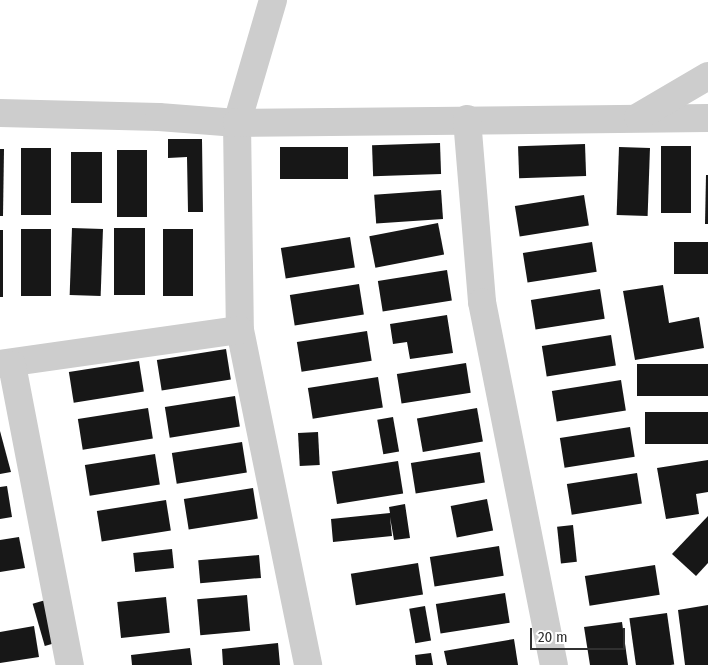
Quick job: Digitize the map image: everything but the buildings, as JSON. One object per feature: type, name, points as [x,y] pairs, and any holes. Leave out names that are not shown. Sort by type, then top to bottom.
[{"type":"street","points":[[273,0],[237,123],[240,330],[308,665]]},
{"type":"street","points":[[638,117],[708,76]]},
{"type":"street","points":[[0,114],[159,117],[237,123],[638,117],[708,118]]},
{"type":"street","points":[[467,119],[482,302],[554,665]]},
{"type":"street","points":[[70,665],[6,364],[240,330]]}]
